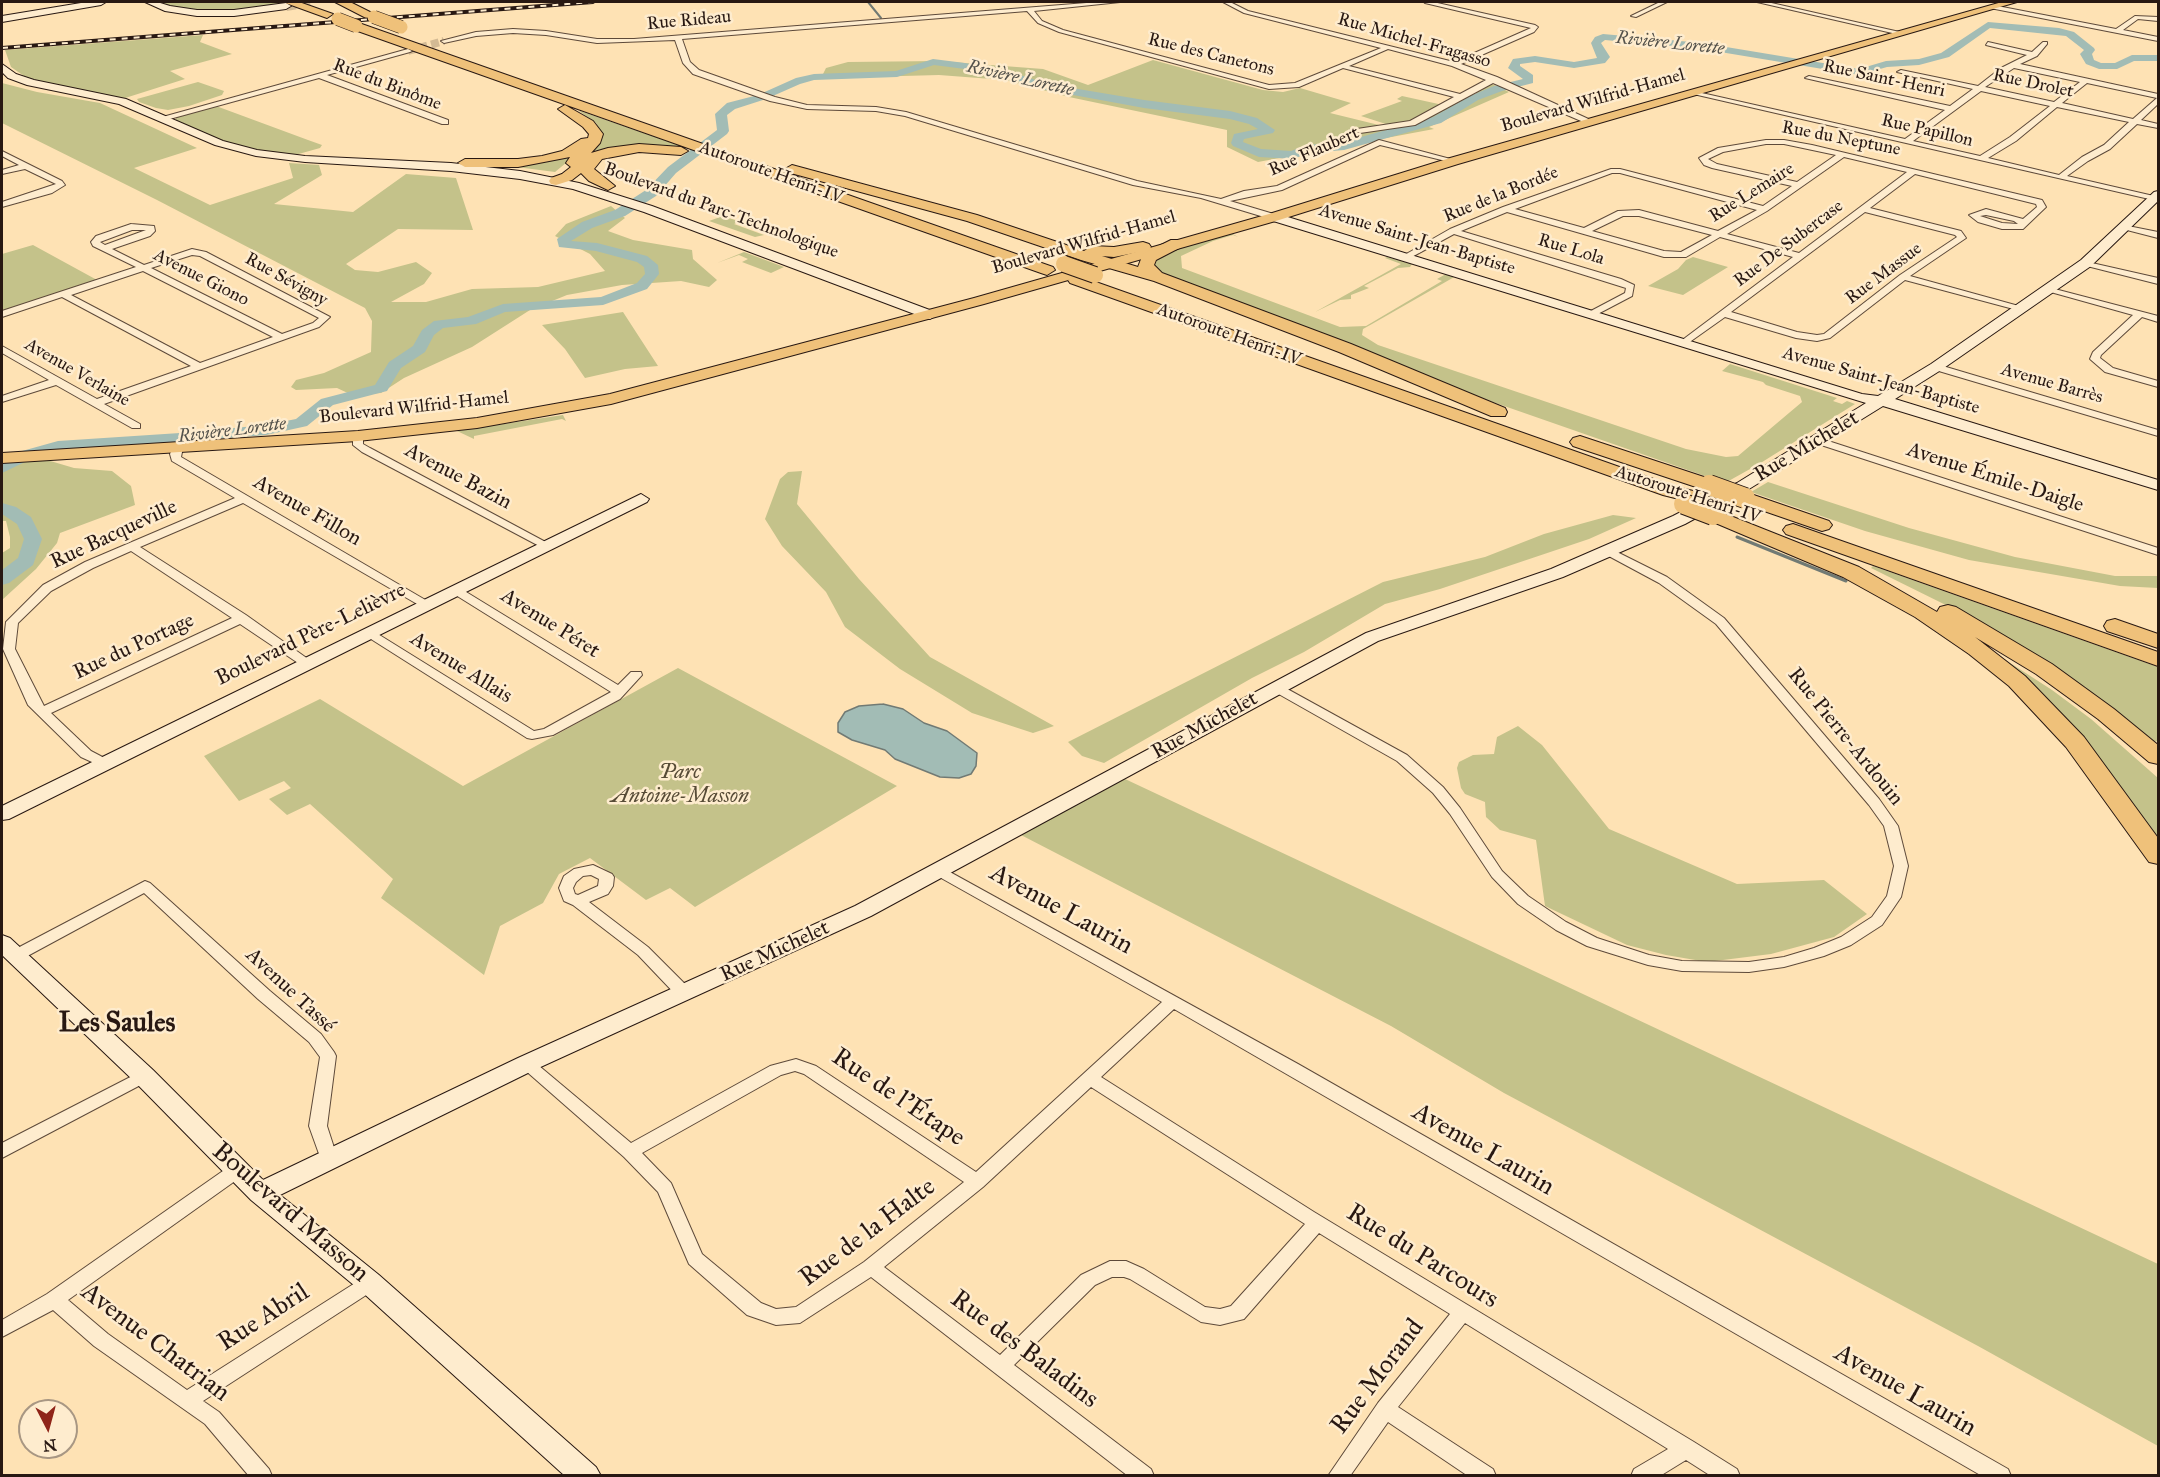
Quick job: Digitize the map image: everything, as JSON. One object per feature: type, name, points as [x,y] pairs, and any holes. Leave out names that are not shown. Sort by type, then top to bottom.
[{"type":"highway","name":"Autoroute Henri-IV","points":[[303,2],[332,17],[357,22],[376,19],[693,144]]},
{"type":"highway","name":"Autoroute Henri-IV","points":[[323,2],[357,22],[518,84],[693,144],[792,169],[1064,264],[1101,266],[1498,412],[1690,495]]},
{"type":"highway","points":[[341,2],[376,19],[497,67]]},
{"type":"highway","points":[[352,2],[376,19]]},
{"type":"highway","points":[[287,4],[332,17]]},
{"type":"highway","points":[[518,84],[577,115],[588,123],[596,135],[593,143],[561,178]]},
{"type":"highway","points":[[465,163],[529,162],[567,154],[589,139],[588,123]]},
{"type":"highway","points":[[561,178],[598,155],[639,148],[693,144],[713,150]]},
{"type":"highway","name":"Autoroute Henri-IV","points":[[713,150],[771,173],[1542,446],[1690,495],[2158,659]]},
{"type":"highway","points":[[598,155],[589,163],[586,170],[608,186]]},
{"type":"highway","points":[[792,169],[972,218],[1057,245],[1101,266],[1160,278],[1345,348],[1498,412]]},
{"type":"highway","points":[[1160,278],[1146,266],[1149,257],[1177,243]]},
{"type":"highway","points":[[1057,245],[1111,252],[1143,247]]},
{"type":"highway","points":[[1690,495],[1726,508],[1935,606],[2044,669],[2106,714],[2158,757]]},
{"type":"highway","points":[[1726,508],[1923,612],[1977,649],[2017,681],[2075,742],[2158,856]]},
{"type":"highway","name":"Autoroute Henri-IV","points":[[1726,508],[2158,641]]},
{"type":"main road","name":"Boulevard Wilfrid-Hamel","points":[[8,457],[358,436],[477,423],[574,406],[787,352],[930,310],[1101,266],[1454,161],[2012,2]]},
{"type":"main road","name":"Boulevard Wilfrid-Hamel","points":[[1101,266],[1143,247],[1269,215]]},
{"type":"main road","name":"Boulevard Wilfrid-Hamel","points":[[787,352],[898,316],[930,310]]},
{"type":"street","points":[[2,18],[85,2]]},
{"type":"street","points":[[2,18],[101,2]]},
{"type":"street","points":[[150,2],[168,9],[197,14],[234,13],[287,4]]},
{"type":"street","name":"Rue Rideau","points":[[444,41],[476,34],[513,31],[546,33],[608,42],[1117,2]]},
{"type":"street","name":"Rue Michel-Fragasso","points":[[1226,2],[1246,12],[1455,64],[1591,122]]},
{"type":"street","points":[[1427,2],[1535,27],[1532,31],[1455,64]]},
{"type":"street","points":[[1634,16],[1664,2]]},
{"type":"street","points":[[1760,2],[1901,33]]},
{"type":"street","points":[[1992,7],[2158,39]]},
{"type":"street","name":"Rue des Canetons","points":[[1029,9],[1041,22],[1061,31],[1269,87],[1292,86],[1388,47]]},
{"type":"street","points":[[2118,31],[2137,17],[2158,19]]},
{"type":"street","name":"Avenue Saint-Jean-Baptiste","points":[[678,37],[687,63],[696,72],[773,99],[807,107],[876,110],[906,114],[1136,183],[1222,201],[1860,398],[1898,404],[2158,485]]},
{"type":"street","points":[[1907,142],[2012,65],[2034,54],[2045,43]]},
{"type":"street","points":[[1988,44],[2034,54]]},
{"type":"street","points":[[163,118],[408,51]]},
{"type":"street","points":[[2012,65],[2158,98]]},
{"type":"street","points":[[1341,66],[1462,97]]},
{"type":"street","name":"Boulevard du Parc-Technologique","points":[[2,67],[12,76],[31,83],[122,101],[240,150],[278,156],[462,168],[561,178],[626,196],[885,297],[930,310]]},
{"type":"street","name":"Rue Drolet","points":[[1901,72],[2158,126]]},
{"type":"street","name":"Rue du Binôme","points":[[319,75],[444,122]]},
{"type":"street","name":"Rue Saint-Henri","points":[[1809,78],[1953,109]]},
{"type":"street","points":[[1360,131],[1412,123],[1498,81]]},
{"type":"street","points":[[1982,159],[2013,139],[2085,81]]},
{"type":"street","name":"Rue Papillon","points":[[1693,93],[2157,198]]},
{"type":"street","points":[[2061,177],[2085,159],[2107,147],[2158,98]]},
{"type":"street","name":"Rue du Neptune","points":[[1798,185],[1714,166],[1703,158],[1721,150],[1775,141],[1843,154],[2039,202],[2042,207],[2023,223]]},
{"type":"street","name":"Rue Flaubert","points":[[1222,201],[1244,194],[1279,188],[1379,142],[1454,161]]},
{"type":"street","points":[[2,153],[61,185],[2,205]]},
{"type":"street","name":"Rue Lemaire","points":[[1585,231],[1677,256],[1688,253],[1764,209],[1843,154]]},
{"type":"street","points":[[2,162],[13,159]]},
{"type":"street","name":"Boulevard du Parc-Technologique","points":[[340,160],[465,163],[608,186],[626,196]]},
{"type":"street","points":[[2,172],[26,166]]},
{"type":"street","name":"Rue de la Bordée","points":[[1405,257],[1453,231],[1611,171],[1620,171],[1764,209]]},
{"type":"street","name":"Rue De Subercase","points":[[1684,343],[1914,171]]},
{"type":"street","name":"Rue Michelet","points":[[260,1192],[526,1064],[822,930],[939,871],[1372,637],[1528,584],[1609,552],[1679,520],[1743,486],[1819,441],[1936,367],[2086,262],[2157,198]]},
{"type":"street","name":"Boulevard du Parc-Technologique","points":[[652,206],[930,310]]},
{"type":"street","points":[[1506,209],[1585,231],[1621,213],[1630,212],[1800,256]]},
{"type":"street","name":"Rue Massue","points":[[1724,313],[1796,334],[1817,338],[1827,336],[1903,277],[1959,241],[1962,236],[1864,209]]},
{"type":"street","points":[[1984,212],[2018,219],[2023,223],[2018,227],[2002,226],[1977,219],[1973,215],[1984,212]]},
{"type":"street","name":"Avenue Giono","points":[[106,248],[147,234],[151,228],[131,227],[95,240],[96,244],[281,337]]},
{"type":"street","points":[[2126,227],[2158,235]]},
{"type":"street","name":"Rue Lola","points":[[1453,231],[1618,281],[1631,287],[1629,294],[1592,314]]},
{"type":"street","name":"Rue Sévigny","points":[[2,314],[183,253],[203,254],[326,317],[316,325],[96,403]]},
{"type":"street","points":[[2086,262],[2158,281]]},
{"type":"street","points":[[1903,277],[2021,308]]},
{"type":"street","points":[[2049,289],[2158,319]]},
{"type":"street","points":[[63,294],[199,366]]},
{"type":"street","points":[[885,297],[902,310],[898,316]]},
{"type":"street","points":[[2140,314],[2096,354],[2095,359],[2109,369],[2158,384]]},
{"type":"street","name":"Avenue Verlaine","points":[[2,349],[136,426]]},
{"type":"street","name":"Avenue Barrès","points":[[1936,367],[2158,433]]},
{"type":"street","points":[[2,399],[57,381]]},
{"type":"street","name":"Avenue Bazin","points":[[358,436],[358,445],[366,450],[547,546]]},
{"type":"street","name":"Avenue Émile-Daigle","points":[[1819,441],[2158,552]]},
{"type":"street","name":"Avenue Fillon","points":[[178,447],[175,454],[176,459],[428,605]]},
{"type":"street","name":"Rue Bacqueville","points":[[105,764],[86,754],[35,705],[9,648],[12,622],[47,588],[89,565],[244,498]]},
{"type":"street","name":"Boulevard Père-Lelièvre","points":[[2,814],[641,499]]},
{"type":"street","points":[[131,546],[309,664]]},
{"type":"street","name":"Rue Pierre-Ardouin","points":[[1275,688],[1402,758],[1438,790],[1455,811],[1497,874],[1523,900],[1561,926],[1592,942],[1648,960],[1682,966],[1715,969],[1749,967],[1784,962],[1819,952],[1846,941],[1877,921],[1894,897],[1901,866],[1891,826],[1874,802],[1720,621],[1663,580],[1609,552]]},
{"type":"street","name":"Avenue Péret","points":[[458,591],[620,692]]},
{"type":"street","name":"Rue du Portage","points":[[43,712],[242,618]]},
{"type":"street","name":"Avenue Allais","points":[[369,634],[532,735],[548,732],[620,692]]},
{"type":"street","points":[[620,692],[636,675]]},
{"type":"street","name":"Avenue Laurin","points":[[939,871],[2001,1476]]},
{"type":"street","name":"Avenue Tassé","points":[[8,950],[145,886],[264,995],[315,1038],[328,1056],[318,1126],[328,1160]]},
{"type":"street","points":[[578,901],[643,951],[684,993]]},
{"type":"street","name":"Boulevard Masson","points":[[8,950],[144,1076],[260,1192],[370,1283],[586,1476]]},
{"type":"street","name":"Rue de la Halte","points":[[526,1064],[630,1152],[665,1188],[695,1259],[754,1308],[776,1317],[800,1315],[871,1267],[977,1182],[1172,1002]]},
{"type":"street","name":"Rue de l'Étape","points":[[630,1152],[776,1070],[796,1065],[810,1070],[977,1182]]},
{"type":"street","points":[[2,1151],[144,1076]]},
{"type":"street","name":"Rue du Parcours","points":[[1090,1078],[1462,1312],[1730,1476]]},
{"type":"street","points":[[54,1300],[237,1171]]},
{"type":"street","points":[[1001,1366],[1088,1280],[1110,1269],[1126,1269],[1137,1274],[1201,1314],[1220,1317],[1237,1313],[1318,1222]]},
{"type":"street","name":"Rue des Baladins","points":[[871,1267],[1144,1476]]},
{"type":"street","name":"Rue Abril","points":[[188,1400],[370,1283]]},
{"type":"street","name":"Avenue Chatrian","points":[[2,1329],[54,1300],[101,1340],[212,1418],[262,1476]]},
{"type":"street","name":"Rue Morand","points":[[1338,1476],[1385,1408],[1462,1312]]},
{"type":"street","points":[[1385,1408],[1486,1476]]},
{"type":"street","points":[[1641,1476],[1687,1448]]},
{"type":"green space","points":[[158,2],[285,3],[239,11],[205,12],[169,7]]},
{"type":"green space","points":[[203,35],[200,42],[232,54],[170,71],[185,79],[122,99],[41,83],[27,78],[11,67],[5,50]]},
{"type":"green space","points":[[1153,60],[1263,90],[1283,92],[1300,88],[1351,103],[1330,113],[1383,126],[1358,131],[1362,133],[1415,122],[1475,97],[1476,93],[1492,84],[1509,92],[1429,127],[1434,129],[1258,162],[1227,147],[1227,130],[1069,97],[1005,80],[939,75],[829,78],[823,74],[826,68],[848,62],[938,61],[1043,69],[1088,85]]},
{"type":"green space","points":[[198,82],[224,91],[222,95],[168,110],[139,102],[137,99]]},
{"type":"green space","points":[[2,83],[37,92],[100,103],[197,148],[134,168],[210,205],[293,178],[289,163],[319,165],[322,175],[274,204],[353,212],[406,174],[456,178],[473,230],[398,229],[346,264],[355,270],[378,272],[416,262],[432,273],[424,284],[391,302],[426,302],[472,289],[538,287],[605,271],[590,254],[555,236],[566,224],[611,206],[625,218],[608,231],[633,240],[692,250],[693,259],[717,280],[709,287],[681,281],[622,285],[567,295],[530,310],[472,347],[404,378],[381,393],[352,395],[337,388],[296,390],[291,387],[296,380],[324,373],[371,352],[372,321],[365,308],[2,123]]},
{"type":"green space","points":[[1402,96],[1443,105],[1411,122],[1389,125],[1361,116],[1402,101],[1397,99]]},
{"type":"green space","points":[[216,106],[322,145],[320,148],[295,155],[263,152],[227,142],[176,122],[179,116]]},
{"type":"green space","points":[[579,111],[687,148],[648,145],[586,159],[602,134],[596,123]]},
{"type":"green space","points":[[578,153],[555,172],[509,166]]},
{"type":"green space","points":[[723,216],[738,221],[751,217],[764,222],[749,218],[734,224],[764,235],[755,237],[709,221]]},
{"type":"green space","points":[[1231,233],[1238,237],[1233,235],[1213,241],[1181,256],[1182,268],[1340,327],[1366,326],[1442,281],[1437,279],[1446,274],[1456,276],[1363,329],[1362,335],[1378,345],[1686,449],[1726,457],[1738,456],[1802,402],[1800,396],[1763,382],[1722,371],[1730,364],[1837,398],[1833,401],[1842,404],[1847,401],[1855,404],[1725,483],[1487,400],[1250,307],[1156,273],[1152,260],[1178,248]]},
{"type":"green space","points":[[33,245],[97,280],[2,311],[2,254]]},
{"type":"green space","points":[[744,252],[784,267],[771,273],[742,262],[748,259],[739,255],[717,263]]},
{"type":"green space","points":[[1693,257],[1728,267],[1683,295],[1648,286],[1678,269],[1686,260]]},
{"type":"green space","points":[[1385,258],[1412,264],[1410,267],[1398,268],[1364,286],[1369,288],[1351,295],[1351,299],[1340,300],[1315,312],[1401,264]]},
{"type":"green space","points":[[623,312],[658,366],[625,369],[585,378],[565,349],[542,325]]},
{"type":"green space","points":[[563,415],[566,421],[562,419],[474,436],[474,439],[457,431]]},
{"type":"green space","points":[[47,460],[74,468],[112,471],[131,486],[135,505],[60,533],[57,543],[36,569],[2,600],[2,553],[10,548],[10,537],[6,521],[2,521],[2,463]]},
{"type":"green space","points":[[802,471],[797,504],[859,579],[930,657],[1054,726],[1033,733],[972,713],[900,669],[845,627],[826,592],[782,546],[765,519],[780,479],[788,472]]},
{"type":"green space","points":[[1768,482],[1909,528],[2015,557],[2115,576],[2158,576],[2158,588],[2120,586],[1969,560],[1865,531],[1751,492]]},
{"type":"green space","points":[[1613,515],[1636,518],[1589,539],[1440,589],[1385,604],[1304,652],[1252,678],[1104,763],[1082,756],[1068,742],[1383,582],[1485,557],[1544,534]]},
{"type":"green space","points":[[1873,566],[2158,667],[2158,741],[2153,742],[1968,616],[1871,568]]},
{"type":"green space","points":[[1987,648],[2052,690],[2091,719],[2158,778],[2158,847],[2096,758]]},
{"type":"green space","name":"Parc Antoine-Masson","points":[[678,668],[897,786],[695,907],[670,888],[646,900],[590,858],[559,874],[543,903],[500,926],[484,975],[381,898],[393,879],[310,804],[287,815],[269,799],[291,788],[284,781],[239,801],[204,756],[320,699],[463,786]]},
{"type":"green space","points":[[1518,726],[1542,745],[1609,829],[1737,884],[1824,880],[1867,914],[1834,937],[1771,954],[1707,962],[1627,945],[1545,906],[1536,840],[1500,830],[1486,817],[1485,802],[1465,794],[1461,788],[1457,768],[1459,762],[1473,755],[1494,754],[1497,737]]},
{"type":"green space","points":[[1125,779],[2158,1264],[2158,1446],[1978,1346],[1504,1093],[1391,1026],[1021,835]]},
{"type":"water","points":[[883,704],[903,709],[924,723],[947,731],[977,753],[976,766],[971,774],[959,778],[940,777],[895,759],[885,750],[852,740],[838,732],[838,723],[845,712],[859,706]]},
{"type":"waterway","points":[[868,2],[881,18]]},
{"type":"waterway","name":"Rivière Lorette","points":[[2,468],[21,457],[58,446],[266,430],[301,423],[327,402],[381,388],[395,365],[420,349],[427,333],[439,324],[471,321],[503,308],[603,301],[642,286],[652,274],[651,265],[642,259],[597,247],[564,244],[564,239],[587,225],[620,213],[651,193],[672,170],[723,131],[721,114],[731,106],[762,97],[796,81],[814,77],[897,74],[933,62],[965,66],[1010,75],[1046,87],[1144,104],[1230,115],[1253,121],[1269,130],[1238,137],[1237,143],[1259,153],[1293,155],[1307,149],[1344,146],[1437,120],[1474,98],[1498,88],[1529,81],[1527,75],[1514,68],[1517,61],[1535,59],[1574,65],[1601,61],[1604,57],[1596,43],[1603,37],[1702,46],[1859,72],[1886,64],[1919,62],[1945,55],[1988,25],[2070,34],[2090,50],[2086,54],[2090,62],[2099,66],[2117,66],[2132,58],[2158,58]]},
{"type":"waterway","name":"Rivière Lorette","points":[[2,508],[25,521],[33,539],[26,561],[2,579]]},
{"type":"waterway","points":[[1737,537],[1846,581]]},
{"type":"tunnel","points":[[286,6],[310,2]]},
{"type":"tunnel","points":[[408,51],[444,41]]},
{"type":"railway","points":[[2,48],[593,2]]},
{"type":"district","name":"Les Saules","points":[[117,1024]]}]
